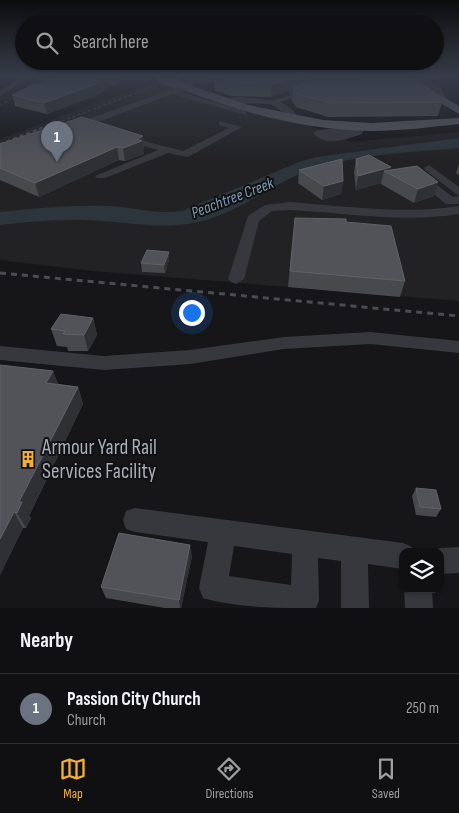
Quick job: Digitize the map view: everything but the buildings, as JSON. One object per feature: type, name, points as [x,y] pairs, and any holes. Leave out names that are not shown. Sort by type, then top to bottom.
[{"type":"main road","points":[[235,104],[248,110],[360,126],[459,121]]},
{"type":"main road","points":[[448,104],[459,111]]},
{"type":"street","points":[[67,129],[86,124],[134,104]]},
{"type":"street","points":[[234,104],[248,110]]},
{"type":"street","points":[[281,104],[290,110],[294,117]]},
{"type":"street","points":[[86,124],[165,151],[184,155],[238,127],[222,123],[248,110]]},
{"type":"street","points":[[100,176],[165,151]]},
{"type":"street","points":[[430,168],[459,201]]},
{"type":"street","points":[[410,170],[450,201],[459,201]]},
{"type":"street","points":[[236,278],[252,219],[269,208],[290,206],[434,214],[459,201]]},
{"type":"street","points":[[0,353],[46,359],[104,362],[190,357],[284,342],[370,338],[459,347]]},
{"type":"street","points":[[135,520],[399,556]]},
{"type":"street","points":[[223,532],[213,588],[305,601],[305,543]]},
{"type":"street","points":[[354,550],[355,608]]},
{"type":"street","points":[[444,561],[459,560]]},
{"type":"street","points":[[418,593],[419,608]]},
{"type":"shaded area","points":[[93,104],[246,104],[276,113],[352,142],[459,132],[459,301],[93,271],[0,260],[0,139]]},
{"type":"water","name":"Peachtree Creek","points":[[459,138],[459,148],[396,153],[334,163],[314,169],[282,182],[220,215],[193,223],[166,226],[76,220],[0,225],[0,212],[41,208],[109,206],[154,211],[182,211],[299,162],[316,157]]},
{"type":"railway","points":[[57,123],[106,104]]},
{"type":"railway","points":[[0,144],[60,121]]},
{"type":"railway","points":[[0,273],[459,316]]},
{"type":"place","name":"Passion City Church","points":[[57,162]]},
{"type":"place","name":"Armour Yard Rail Services Facility","points":[[28,459]]}]
